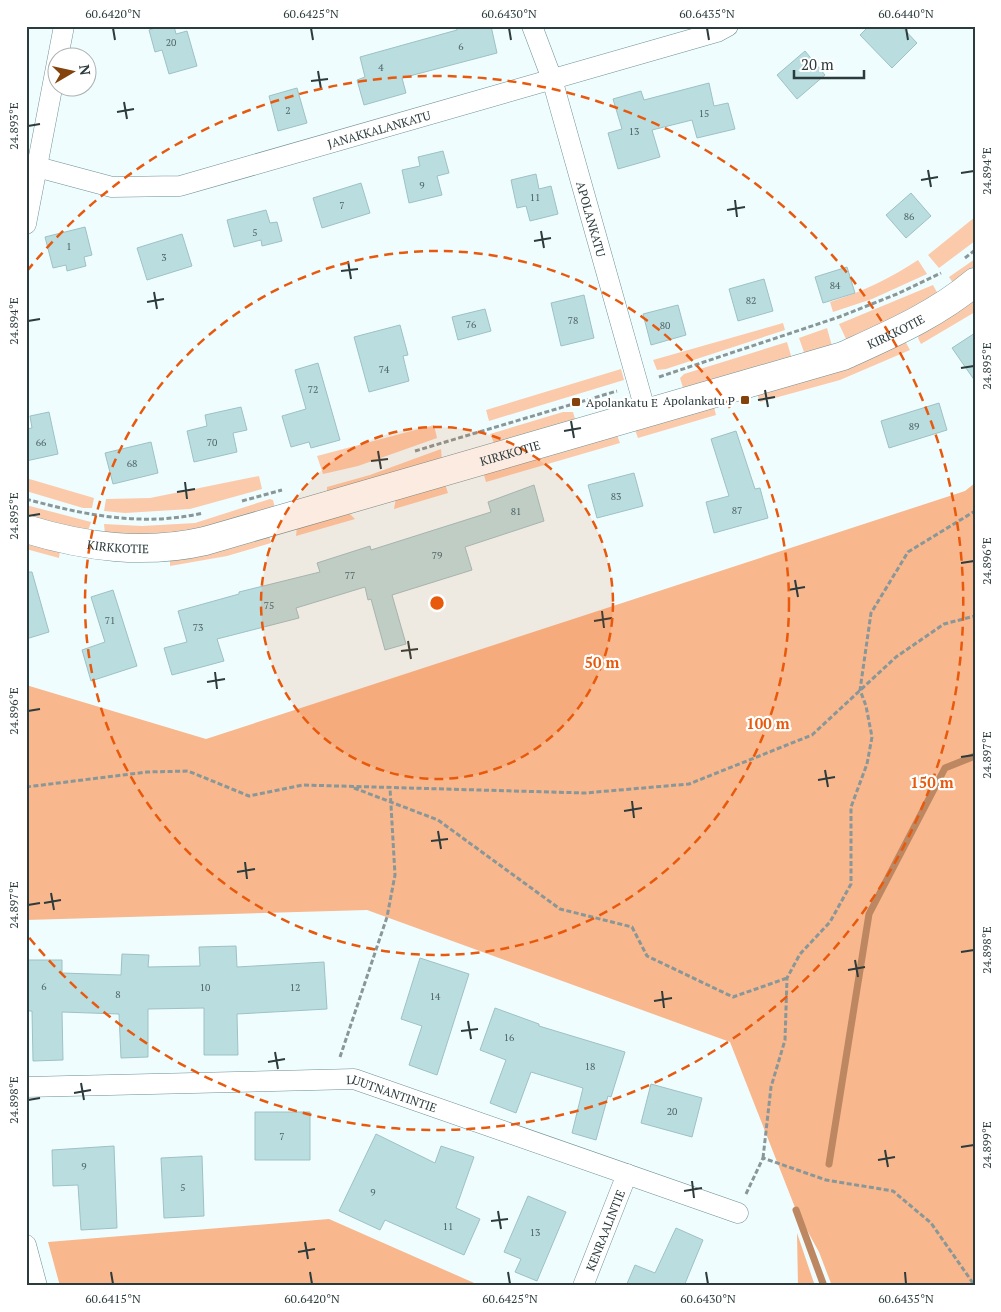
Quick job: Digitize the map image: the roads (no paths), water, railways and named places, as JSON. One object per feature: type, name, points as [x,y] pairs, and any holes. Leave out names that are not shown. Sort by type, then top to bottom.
[{"type":"street","points":[[26,224],[31,166],[64,26]]},
{"type":"street","name":"APOLANKATU","points":[[532,26],[552,79],[646,414]]},
{"type":"street","name":"JANAKKALANKATU","points":[[31,166],[112,187],[180,186],[717,32],[728,26]]},
{"type":"street","name":"KIRKKOTIE","points":[[26,529],[65,540],[93,545],[126,548],[183,546],[843,356],[890,335],[928,314],[968,271]]},
{"type":"street","name":"LUUTNANTINTIE","points":[[26,1087],[354,1079],[414,1098],[738,1213]]},
{"type":"street","name":"KENRAALINTIE","points":[[583,1286],[627,1174]]},
{"type":"street","points":[[26,1245],[37,1286]]},
{"type":"waterway","points":[[829,1164],[869,914],[945,768],[975,756]]},
{"type":"waterway","points":[[796,1210],[824,1286]]},
{"type":"place","name":"Apolankatu P","points":[[745,400]]},
{"type":"place","name":"Apolankatu E","points":[[576,402]]}]
